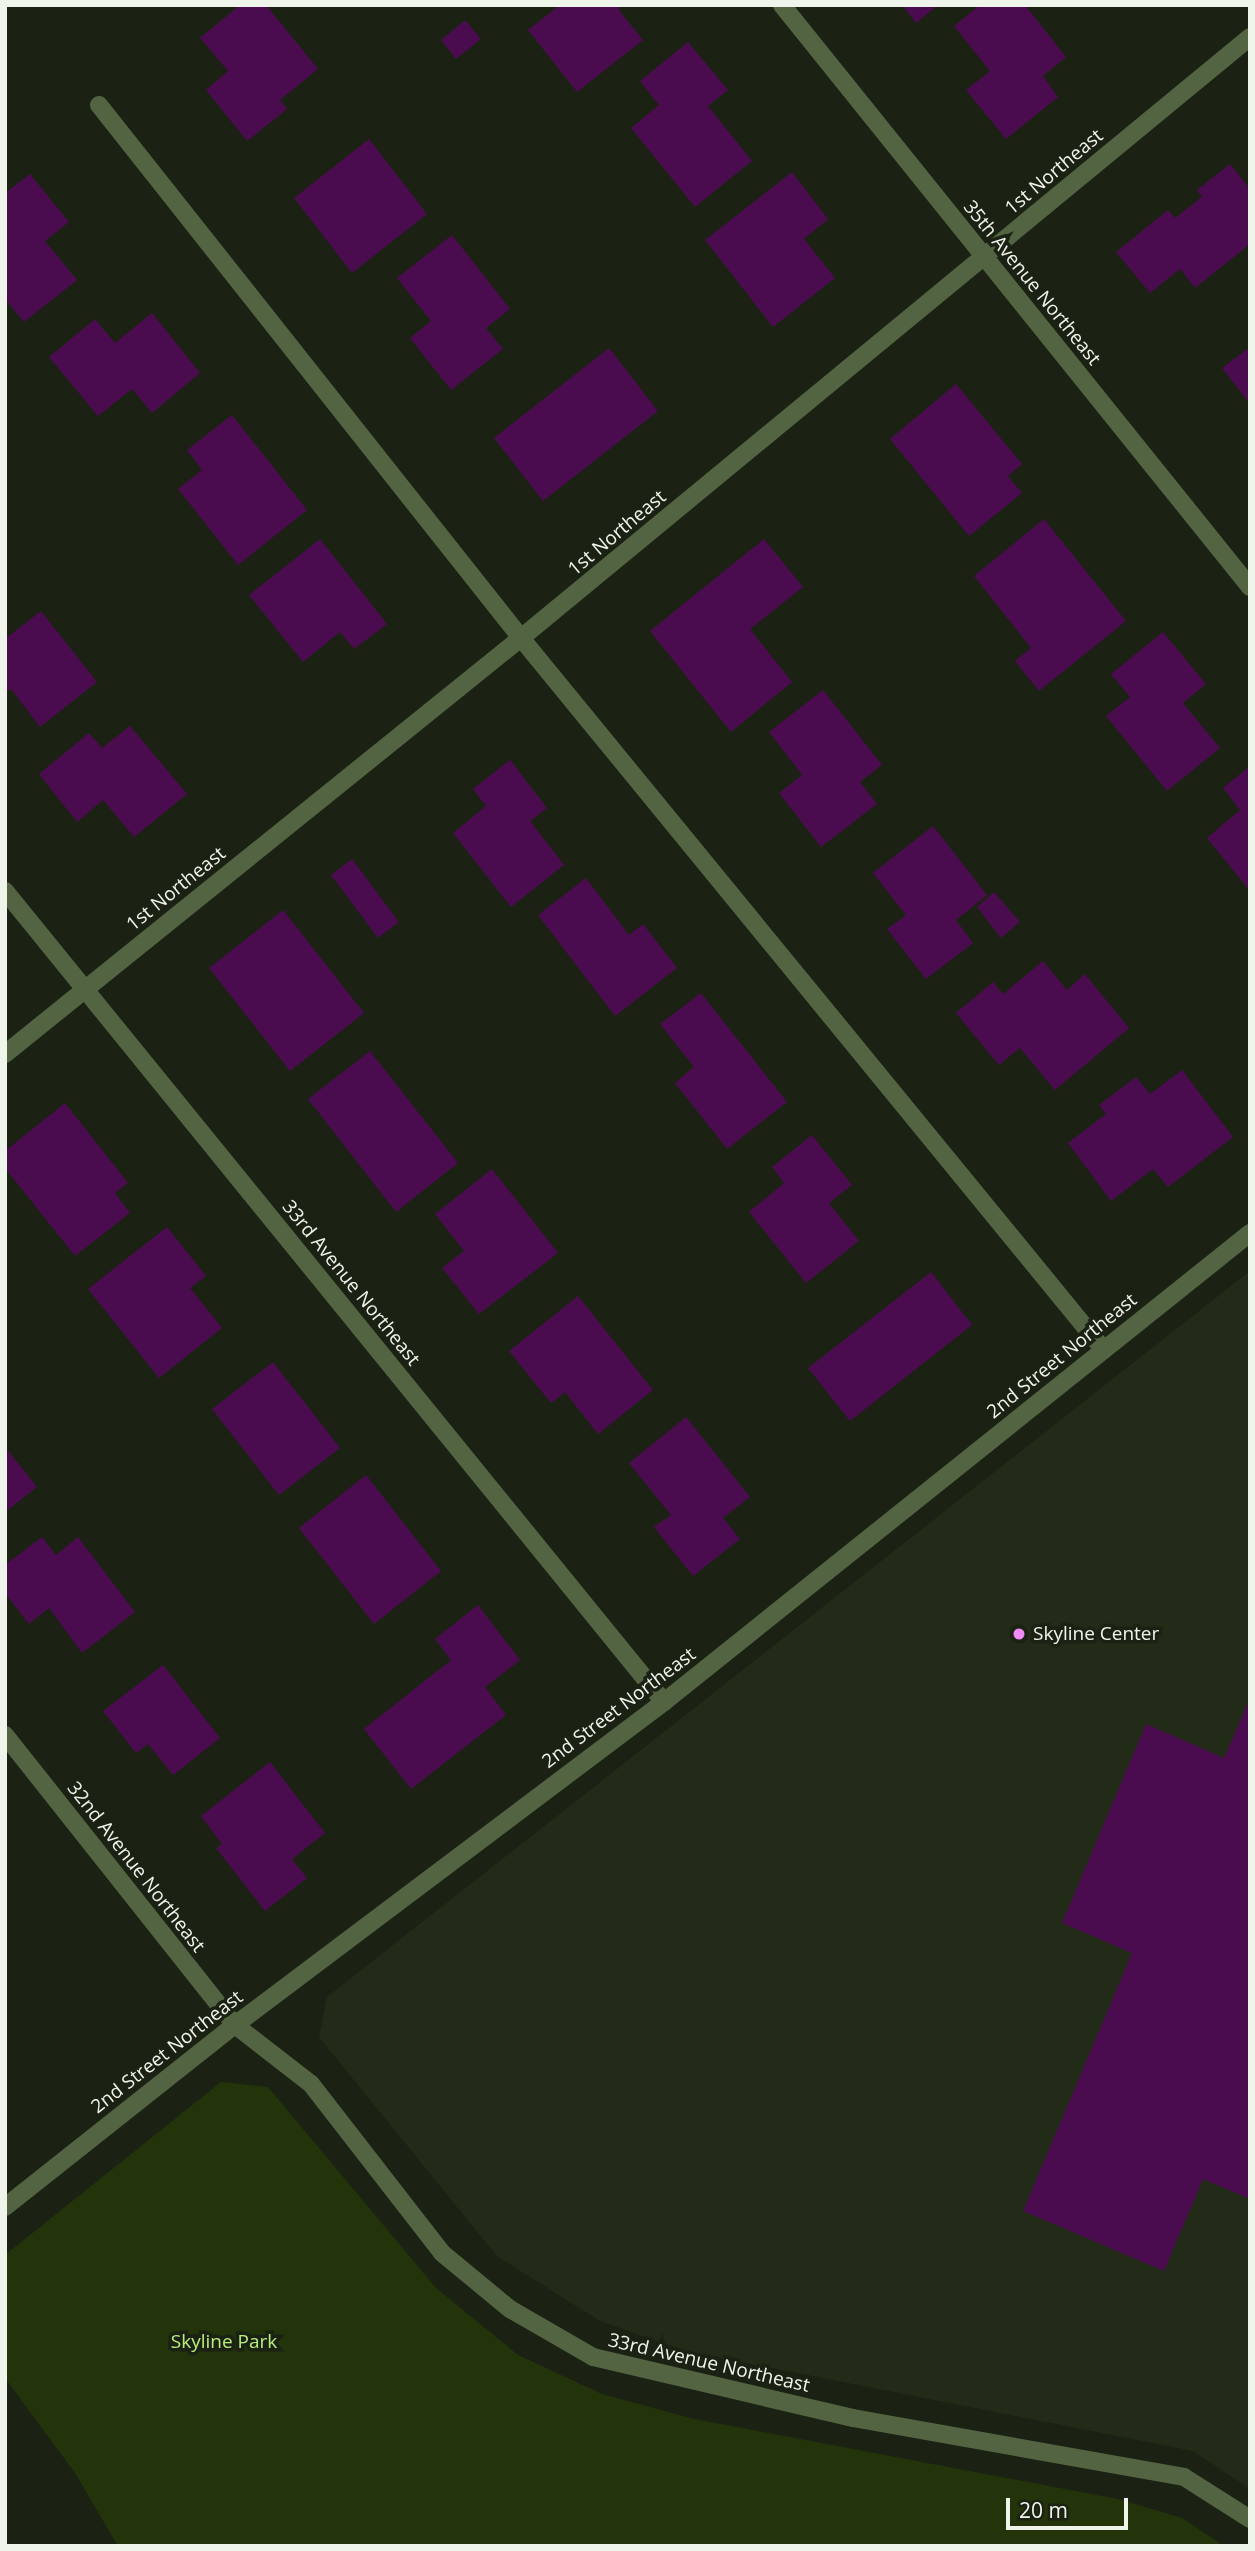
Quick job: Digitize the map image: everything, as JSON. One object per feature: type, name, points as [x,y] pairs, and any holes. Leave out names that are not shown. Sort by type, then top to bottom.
[{"type":"street","name":"35th Avenue Northeast","points":[[782,5],[1250,587]]},
{"type":"street","name":"1st Northeast","points":[[5,1054],[522,638],[1250,37]]},
{"type":"street","points":[[99,105],[522,638],[1104,1350]]},
{"type":"street","name":"33rd Avenue Northeast","points":[[5,891],[664,1702]]},
{"type":"street","name":"2nd Street Northeast","points":[[5,2207],[235,2025],[664,1702],[1250,1233]]},
{"type":"street","name":"32nd Avenue Northeast","points":[[5,1735],[235,2025]]},
{"type":"street","name":"33rd Avenue Northeast","points":[[235,2025],[311,2084],[442,2253],[510,2309],[593,2357],[853,2418],[1184,2477],[1250,2519]]},
{"type":"shaded area","name":"Skyline Center","points":[[1250,1271],[1250,2489],[1193,2451],[686,2351],[600,2321],[497,2256],[319,2037],[327,1997]]},
{"type":"green space","name":"Skyline Park","points":[[221,2082],[268,2087],[436,2288],[518,2355],[602,2394],[694,2419],[1118,2499],[1182,2518],[1224,2546],[118,2546],[75,2473],[5,2378],[5,2255]]},
{"type":"building","points":[[240,5],[266,5],[318,69],[280,100],[287,109],[247,141],[206,90],[228,71],[200,38]]},
{"type":"building","points":[[560,5],[623,5],[618,9],[643,40],[577,92],[528,30]]},
{"type":"building","points":[[902,5],[938,5],[916,23]]},
{"type":"building","points":[[980,5],[1025,5],[1066,57],[1043,76],[1058,97],[1006,139],[966,90],[990,71],[954,26]]},
{"type":"building","points":[[465,20],[481,39],[456,59],[441,40]]},
{"type":"building","points":[[688,42],[728,90],[708,106],[752,161],[695,207],[631,128],[659,105],[640,81]]},
{"type":"building","points":[[369,139],[427,214],[352,273],[294,198]]},
{"type":"building","points":[[1230,164],[1250,189],[1250,244],[1195,288],[1180,269],[1150,293],[1116,252],[1168,210],[1175,218],[1202,197],[1197,190]]},
{"type":"building","points":[[792,172],[828,219],[804,239],[835,278],[773,327],[705,240]]},
{"type":"building","points":[[30,174],[69,222],[45,241],[77,280],[24,322],[5,299],[5,193]]},
{"type":"building","points":[[452,235],[510,309],[486,328],[503,349],[451,390],[410,338],[431,321],[397,278]]},
{"type":"building","points":[[152,313],[200,373],[152,413],[132,389],[98,416],[49,357],[95,319],[115,343]]},
{"type":"building","points":[[1250,347],[1250,404],[1222,368]]},
{"type":"building","points":[[609,348],[658,411],[543,501],[494,438]]},
{"type":"building","points":[[956,384],[1022,464],[1008,476],[1022,493],[969,536],[890,439]]},
{"type":"building","points":[[232,415],[307,510],[238,565],[178,489],[202,470],[187,450]]},
{"type":"building","points":[[1044,519],[1126,621],[1039,691],[1015,661],[1031,648],[974,576]]},
{"type":"building","points":[[320,539],[387,624],[354,649],[340,632],[303,662],[249,595]]},
{"type":"building","points":[[764,539],[803,587],[750,629],[792,682],[731,732],[650,631]]},
{"type":"building","points":[[41,611],[97,682],[40,727],[11,689],[5,693],[5,639]]},
{"type":"building","points":[[1163,632],[1206,684],[1183,703],[1220,748],[1167,791],[1106,716],[1130,697],[1111,674]]},
{"type":"building","points":[[823,690],[882,765],[860,782],[877,804],[821,847],[779,793],[802,775],[769,732]]},
{"type":"building","points":[[130,726],[187,794],[134,837],[103,800],[77,822],[39,774],[89,733],[102,748]]},
{"type":"building","points":[[510,760],[547,808],[530,821],[564,865],[511,907],[453,833],[486,806],[473,789]]},
{"type":"building","points":[[1250,766],[1250,891],[1207,838],[1240,810],[1223,788]]},
{"type":"building","points":[[933,826],[987,895],[956,920],[973,943],[926,979],[887,929],[906,915],[873,873]]},
{"type":"building","points":[[352,859],[399,922],[378,938],[331,875]]},
{"type":"building","points":[[586,878],[629,935],[643,924],[677,968],[615,1016],[538,915]]},
{"type":"building","points":[[994,892],[1020,922],[1001,938],[977,907]]},
{"type":"building","points":[[283,910],[364,1013],[290,1071],[209,968]]},
{"type":"building","points":[[1043,961],[1067,990],[1085,974],[1129,1028],[1055,1090],[1020,1048],[999,1065],[956,1013],[993,982],[1003,994]]},
{"type":"building","points":[[701,993],[787,1102],[727,1149],[675,1083],[694,1067],[660,1024]]},
{"type":"building","points":[[370,1051],[458,1163],[396,1212],[308,1099]]},
{"type":"building","points":[[1182,1070],[1233,1137],[1168,1187],[1153,1169],[1111,1201],[1068,1143],[1106,1114],[1099,1105],[1136,1077],[1150,1094]]},
{"type":"building","points":[[65,1103],[128,1183],[115,1193],[130,1213],[75,1256],[5,1168],[5,1151]]},
{"type":"building","points":[[812,1135],[852,1185],[829,1203],[859,1241],[806,1283],[749,1212],[784,1183],[772,1167]]},
{"type":"building","points":[[492,1169],[558,1253],[479,1314],[442,1268],[464,1251],[435,1214]]},
{"type":"building","points":[[167,1227],[206,1276],[190,1288],[222,1328],[159,1378],[88,1289]]},
{"type":"building","points":[[931,1272],[972,1325],[850,1421],[808,1368]]},
{"type":"building","points":[[578,1296],[653,1390],[598,1434],[565,1392],[551,1403],[509,1351]]},
{"type":"building","points":[[273,1362],[340,1448],[279,1495],[212,1409]]},
{"type":"building","points":[[686,1417],[750,1497],[723,1518],[740,1539],[693,1576],[654,1527],[671,1515],[629,1463]]},
{"type":"building","points":[[5,1447],[37,1487],[5,1512]]},
{"type":"building","points":[[366,1475],[441,1571],[374,1624],[299,1528]]},
{"type":"building","points":[[42,1537],[56,1555],[78,1537],[135,1612],[82,1653],[49,1608],[29,1624],[5,1593],[5,1565]]},
{"type":"building","points":[[478,1605],[520,1660],[485,1687],[506,1715],[411,1789],[364,1729],[451,1660],[435,1639]]},
{"type":"building","points":[[163,1665],[220,1738],[173,1775],[148,1744],[136,1753],[103,1711]]},
{"type":"building","points":[[1250,1698],[1250,2199],[1203,2179],[1164,2271],[1023,2211],[1132,1953],[1062,1923],[1146,1724],[1224,1758]]},
{"type":"building","points":[[270,1762],[325,1833],[292,1859],[307,1878],[265,1911],[216,1848],[222,1844],[201,1816]]},
{"type":"place","name":"Skyline Center","points":[[1019,1634]]}]
